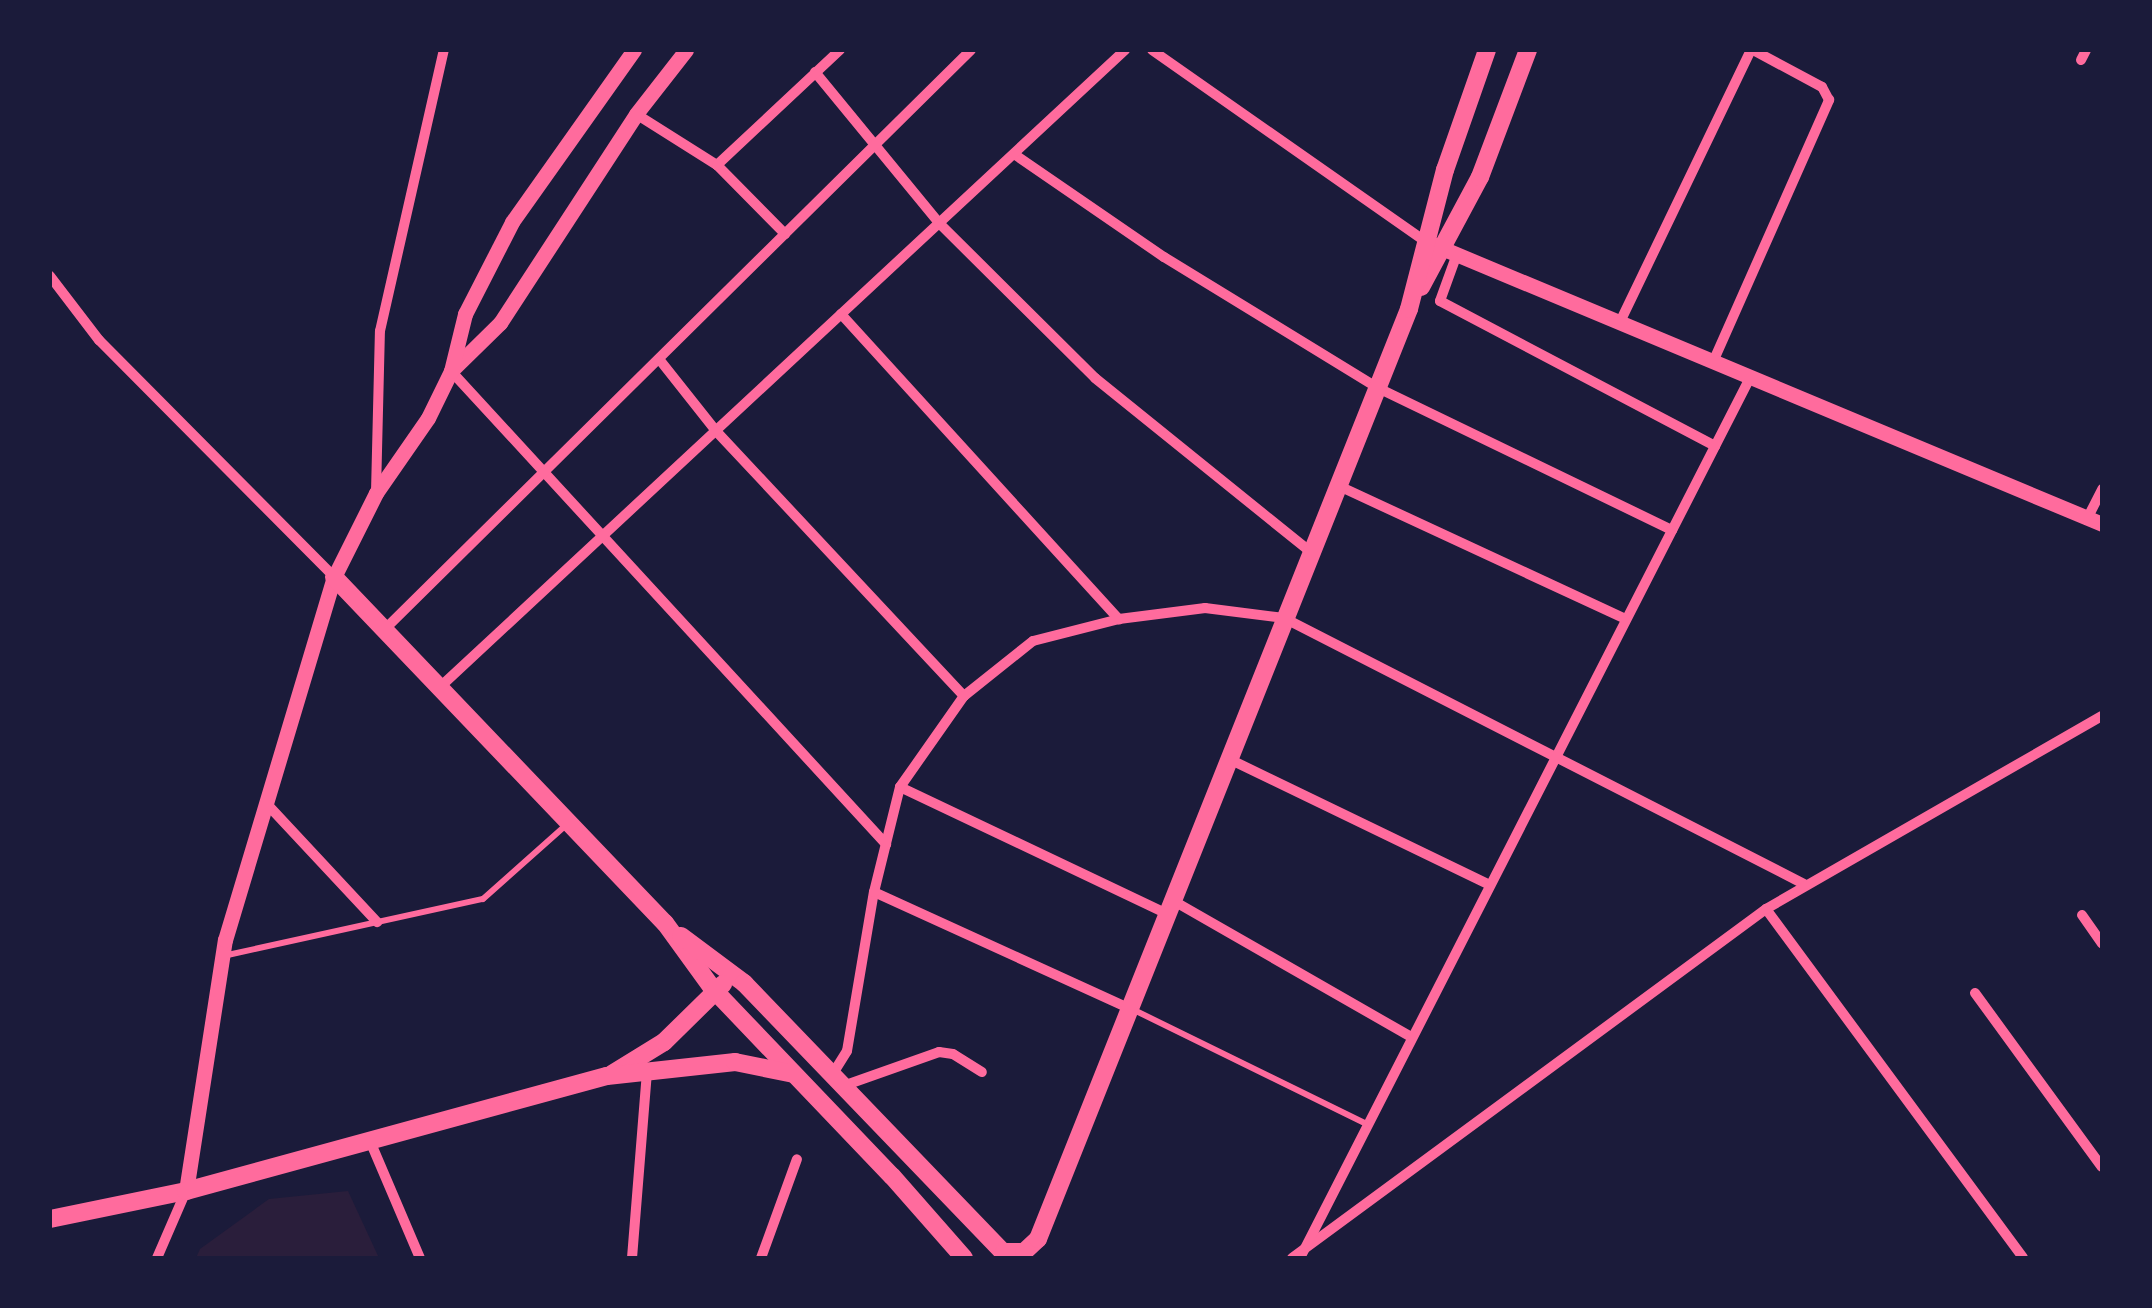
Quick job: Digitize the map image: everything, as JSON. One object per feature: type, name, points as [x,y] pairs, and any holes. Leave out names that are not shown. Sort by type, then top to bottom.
[{"type":"main road","points":[[1442,248],[1446,170],[1487,50]]},
{"type":"main road","points":[[664,923],[744,983],[1006,1255],[1024,1252],[1038,1239],[1376,387],[1409,309],[1480,177],[1528,50]]},
{"type":"main road","points":[[334,578],[664,923],[713,989],[964,1258]]},
{"type":"main road","points":[[607,1076],[664,1042],[713,989],[727,982],[744,983]]},
{"type":"main road","points":[[50,1219],[186,1191],[607,1076],[735,1062],[794,1074]]},
{"type":"street","points":[[376,493],[380,331],[444,50]]},
{"type":"street","points":[[156,1258],[186,1191],[222,956],[334,578],[376,493],[428,418],[451,371],[465,314],[512,222],[634,50]]},
{"type":"street","points":[[451,371],[500,323],[636,114],[686,50]]},
{"type":"street","points":[[717,165],[840,50]]},
{"type":"street","points":[[384,630],[971,50]]},
{"type":"street","points":[[439,688],[1126,50]]},
{"type":"street","points":[[1152,50],[1442,248],[2095,522],[2102,490]]},
{"type":"street","points":[[1620,322],[1752,50],[1822,87],[1829,100],[1714,362]]},
{"type":"street","points":[[815,72],[939,223],[1095,378],[1312,552]]},
{"type":"street","points":[[636,114],[717,165],[785,234]]},
{"type":"street","points":[[1014,154],[1164,257],[1376,387],[1672,530]]},
{"type":"street","points":[[1442,248],[1440,301],[1715,446]]},
{"type":"street","points":[[50,276],[100,340],[334,578]]},
{"type":"street","points":[[841,314],[1119,619]]},
{"type":"street","points":[[659,359],[716,430],[964,696]]},
{"type":"street","points":[[451,371],[886,844]]},
{"type":"street","points":[[1298,1255],[1750,378]]},
{"type":"street","points":[[1339,486],[1626,619]]},
{"type":"street","points":[[838,1081],[847,1051],[874,892],[900,787],[964,696],[1033,641],[1119,619],[1204,608],[1284,618],[1804,884]]},
{"type":"street","points":[[1298,1255],[1766,909],[2102,716]]},
{"type":"street","points":[[1227,758],[1490,885]]},
{"type":"street","points":[[900,787],[1170,907],[1411,1037]]},
{"type":"street","points":[[266,803],[377,922]]},
{"type":"street","points":[[874,892],[1131,1009]]},
{"type":"street","points":[[1766,909],[2023,1258]]},
{"type":"street","points":[[2082,915],[2102,944]]},
{"type":"street","points":[[1975,993],[2102,1167]]},
{"type":"street","points":[[838,1081],[939,1052],[952,1054],[982,1072]]},
{"type":"street","points":[[632,1258],[646,1072]]},
{"type":"street","points":[[370,1141],[420,1258]]},
{"type":"street","points":[[761,1258],[796,1159]]},
{"type":"lane","points":[[222,956],[484,899],[568,822]]},
{"type":"lane","points":[[1131,1009],[1367,1124]]},
{"type":"shaded area","points":[[348,1191],[379,1258],[196,1258],[200,1249],[269,1199]]}]
